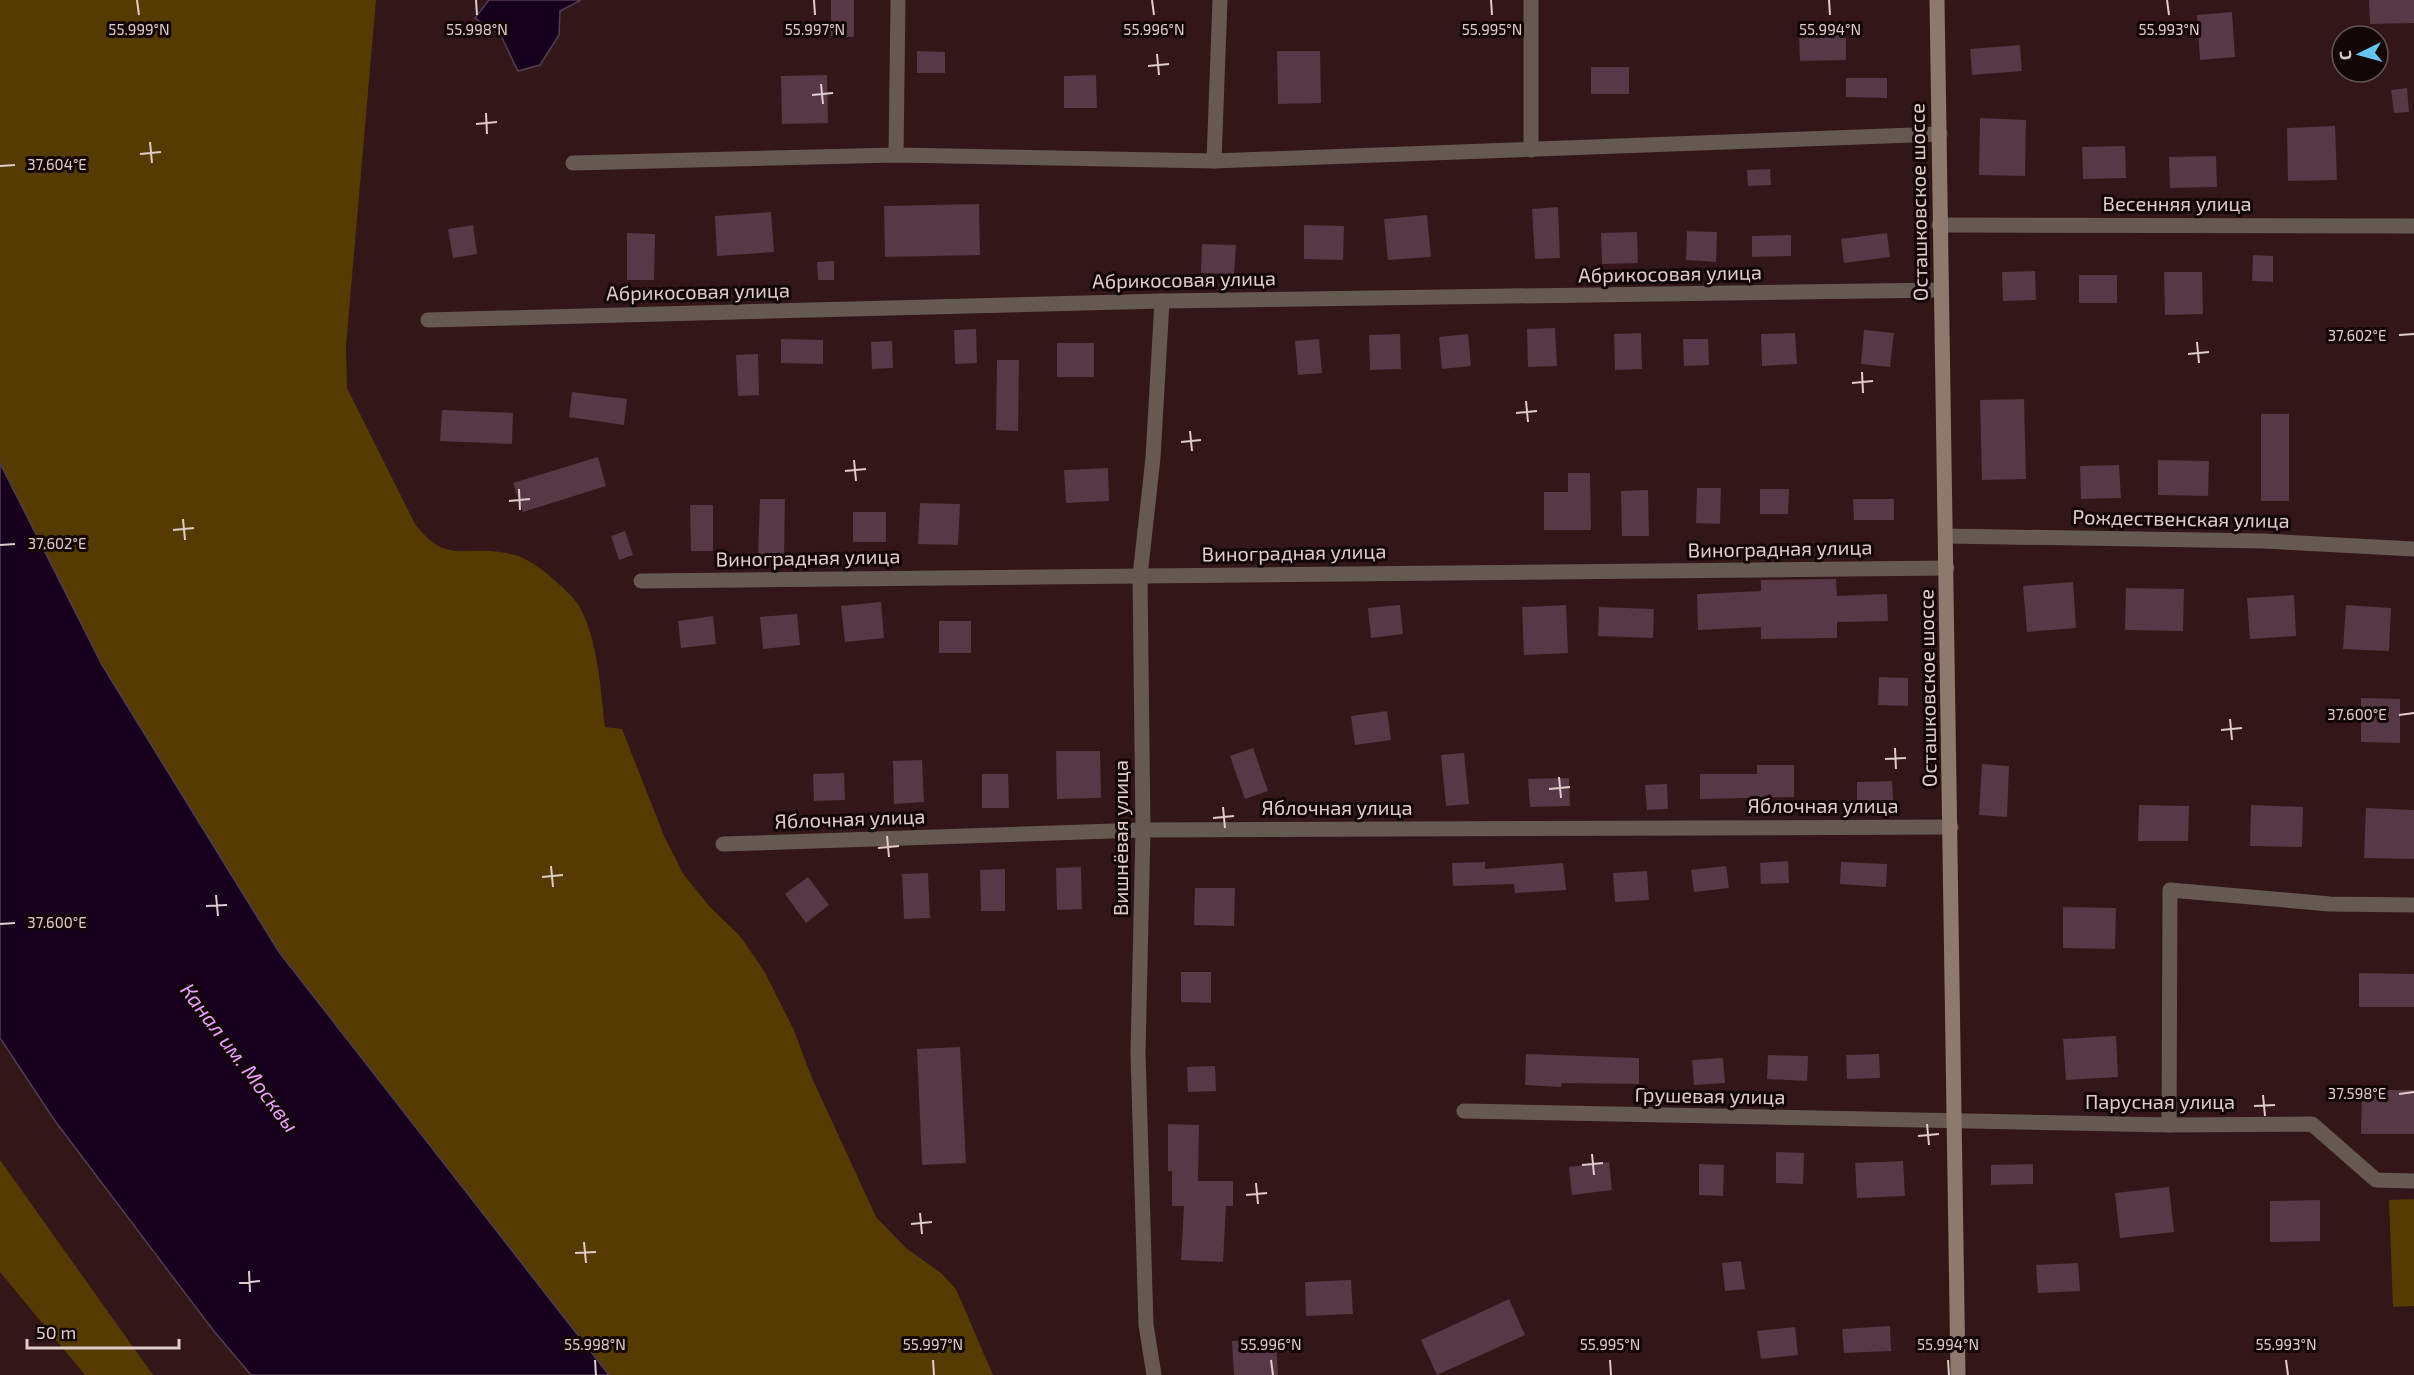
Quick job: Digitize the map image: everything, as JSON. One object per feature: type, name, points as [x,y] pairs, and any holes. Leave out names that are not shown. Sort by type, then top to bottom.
[{"type":"street","points":[[896,155],[898,0]]},
{"type":"street","points":[[1214,161],[1220,0]]},
{"type":"street","points":[[1531,0],[1531,150]]},
{"type":"street","name":"Осташковское шоссе","points":[[1937,0],[1940,134],[1939,225],[1956,1122],[1958,1375]]},
{"type":"street","points":[[573,163],[896,155],[1214,161],[1940,134]]},
{"type":"street","name":"Весенняя улица","points":[[1939,225],[2414,226]]},
{"type":"street","name":"Абрикосовая улица","points":[[428,320],[1162,301],[1941,290]]},
{"type":"street","name":"Вишнёвая улица","points":[[1154,1375],[1146,1325],[1146,1263],[1138,1053],[1143,830],[1140,576],[1153,458],[1162,301]]},
{"type":"street","name":"Рождественская улица","points":[[1946,536],[2263,541],[2414,549]]},
{"type":"street","name":"Виноградная улица","points":[[641,581],[1947,568]]},
{"type":"street","name":"Яблочная улица","points":[[723,844],[1143,830],[1951,827]]},
{"type":"street","points":[[2169,1125],[2170,890],[2330,904],[2414,904]]},
{"type":"street","name":"Грушевая улица","points":[[1464,1112],[1956,1122]]},
{"type":"street","name":"Парусная улица","points":[[1956,1122],[2169,1125],[2312,1124],[2376,1180],[2414,1181]]},
{"type":"shaded area","points":[[0,0],[376,0],[346,346],[347,388],[415,524],[426,537],[446,549],[491,551],[513,554],[525,559],[543,570],[561,586],[581,610],[593,641],[605,727],[622,729],[665,838],[684,875],[710,907],[740,936],[764,971],[793,1028],[812,1078],[876,1217],[906,1248],[941,1273],[956,1289],[993,1375],[609,1375],[279,952],[102,665],[0,463]]},
{"type":"shaded area","points":[[0,1160],[153,1375],[85,1375],[0,1272]]},
{"type":"shaded area","points":[[2414,1199],[2414,1306],[2393,1307],[2389,1200]]},
{"type":"water","points":[[489,0],[581,0],[560,11],[559,35],[540,65],[518,71],[501,36],[475,18]]},
{"type":"water","name":"Канал им. Москвы","points":[[0,463],[102,665],[279,952],[609,1375],[251,1375],[213,1330],[55,1121],[0,1038]]},
{"type":"building","points":[[831,0],[854,0],[854,37],[831,36]]},
{"type":"building","points":[[2369,0],[2414,0],[2414,23],[2370,24]]},
{"type":"building","points":[[2232,12],[2235,57],[2200,60],[2197,15]]},
{"type":"building","points":[[1846,34],[1846,60],[1800,61],[1799,35]]},
{"type":"building","points":[[2020,45],[2022,71],[1972,75],[1970,49]]},
{"type":"building","points":[[917,51],[945,52],[945,73],[917,73]]},
{"type":"building","points":[[1277,51],[1320,51],[1321,103],[1278,104]]},
{"type":"building","points":[[1591,67],[1629,67],[1629,94],[1591,94]]},
{"type":"building","points":[[827,75],[828,123],[782,124],[781,76]]},
{"type":"building","points":[[1096,75],[1097,108],[1064,108],[1064,76]]},
{"type":"building","points":[[1846,78],[1887,78],[1887,98],[1846,97]]},
{"type":"building","points":[[2407,88],[2409,112],[2394,113],[2391,90]]},
{"type":"building","points":[[1980,118],[2026,120],[2025,176],[1979,175]]},
{"type":"building","points":[[2335,126],[2337,180],[2288,181],[2287,128]]},
{"type":"building","points":[[2125,146],[2126,178],[2083,179],[2082,147]]},
{"type":"building","points":[[2216,156],[2217,187],[2170,188],[2169,157]]},
{"type":"building","points":[[1770,169],[1771,185],[1748,186],[1747,170]]},
{"type":"building","points":[[979,204],[980,255],[885,257],[884,206]]},
{"type":"building","points":[[1558,207],[1560,258],[1535,259],[1532,209]]},
{"type":"building","points":[[771,212],[774,252],[717,256],[715,216]]},
{"type":"building","points":[[1427,215],[1431,257],[1388,260],[1384,219]]},
{"type":"building","points":[[473,225],[477,254],[453,258],[448,229]]},
{"type":"building","points":[[1304,225],[1344,226],[1343,260],[1304,259]]},
{"type":"building","points":[[1687,231],[1717,232],[1716,262],[1686,260]]},
{"type":"building","points":[[1637,232],[1638,263],[1602,264],[1601,233]]},
{"type":"building","points":[[627,233],[655,234],[654,280],[627,280]]},
{"type":"building","points":[[1887,233],[1890,257],[1844,263],[1841,239]]},
{"type":"building","points":[[1791,235],[1791,256],[1752,257],[1752,236]]},
{"type":"building","points":[[1202,244],[1236,245],[1234,274],[1201,273]]},
{"type":"building","points":[[2253,255],[2273,256],[2273,282],[2252,281]]},
{"type":"building","points":[[834,261],[834,280],[818,280],[817,262]]},
{"type":"building","points":[[2035,271],[2036,300],[2003,301],[2002,272]]},
{"type":"building","points":[[2164,272],[2202,272],[2203,314],[2165,315]]},
{"type":"building","points":[[2079,275],[2117,275],[2117,303],[2079,303]]},
{"type":"building","points":[[1555,328],[1557,366],[1528,367],[1527,329]]},
{"type":"building","points":[[976,329],[977,363],[955,364],[954,330]]},
{"type":"building","points":[[1864,330],[1894,333],[1890,367],[1861,364]]},
{"type":"building","points":[[1641,333],[1642,369],[1615,370],[1614,334]]},
{"type":"building","points":[[1795,333],[1797,364],[1762,366],[1761,334]]},
{"type":"building","points":[[1400,334],[1401,369],[1370,370],[1369,335]]},
{"type":"building","points":[[1468,334],[1471,366],[1442,369],[1439,337]]},
{"type":"building","points":[[781,339],[823,340],[823,364],[781,363]]},
{"type":"building","points":[[1319,339],[1322,373],[1298,375],[1295,341]]},
{"type":"building","points":[[1683,339],[1708,339],[1709,365],[1684,366]]},
{"type":"building","points":[[892,341],[893,368],[872,369],[871,342]]},
{"type":"building","points":[[1057,343],[1094,343],[1094,377],[1057,377]]},
{"type":"building","points":[[758,354],[759,395],[738,396],[736,355]]},
{"type":"building","points":[[997,360],[1019,360],[1018,431],[996,430]]},
{"type":"building","points":[[572,392],[627,399],[624,425],[569,417]]},
{"type":"building","points":[[2024,399],[2026,479],[1982,480],[1980,400]]},
{"type":"building","points":[[442,410],[513,413],[512,444],[440,441]]},
{"type":"building","points":[[2261,414],[2289,414],[2289,501],[2261,501]]},
{"type":"building","points":[[598,457],[606,486],[523,512],[513,483]]},
{"type":"building","points":[[2158,460],[2209,461],[2208,496],[2158,495]]},
{"type":"building","points":[[2119,465],[2121,498],[2081,499],[2080,466]]},
{"type":"building","points":[[1108,468],[1109,501],[1066,503],[1064,470]]},
{"type":"building","points":[[1568,473],[1590,473],[1591,530],[1544,530],[1544,492],[1568,492]]},
{"type":"building","points":[[1697,488],[1721,488],[1720,524],[1696,523]]},
{"type":"building","points":[[1760,489],[1789,489],[1788,514],[1760,514]]},
{"type":"building","points":[[1648,490],[1649,536],[1622,536],[1621,491]]},
{"type":"building","points":[[760,499],[785,499],[784,556],[758,555]]},
{"type":"building","points":[[1853,499],[1894,499],[1894,520],[1854,520]]},
{"type":"building","points":[[920,503],[960,504],[958,545],[918,544]]},
{"type":"building","points":[[690,505],[713,505],[713,551],[691,551]]},
{"type":"building","points":[[853,512],[886,512],[886,542],[853,542]]},
{"type":"building","points":[[625,531],[633,555],[619,560],[611,536]]},
{"type":"building","points":[[1836,579],[1837,596],[1887,594],[1888,621],[1837,622],[1837,638],[1761,639],[1761,627],[1698,630],[1697,594],[1761,591],[1761,580]]},
{"type":"building","points":[[2073,582],[2076,628],[2027,632],[2023,586]]},
{"type":"building","points":[[2126,588],[2184,589],[2183,631],[2125,630]]},
{"type":"building","points":[[2294,595],[2296,636],[2250,639],[2247,598]]},
{"type":"building","points":[[881,602],[884,638],[845,642],[841,606]]},
{"type":"building","points":[[1400,605],[1403,634],[1371,638],[1368,608]]},
{"type":"building","points":[[1566,605],[1568,653],[1524,655],[1522,607]]},
{"type":"building","points":[[2346,605],[2391,608],[2389,651],[2343,649]]},
{"type":"building","points":[[1599,607],[1654,609],[1653,638],[1598,636]]},
{"type":"building","points":[[797,614],[800,645],[763,649],[760,617]]},
{"type":"building","points":[[713,616],[716,644],[681,648],[678,621]]},
{"type":"building","points":[[939,621],[971,621],[971,653],[939,653]]},
{"type":"building","points":[[1879,677],[1908,678],[1908,706],[1878,705]]},
{"type":"building","points":[[2361,698],[2400,699],[2400,743],[2361,742]]},
{"type":"building","points":[[1387,711],[1391,740],[1355,745],[1351,716]]},
{"type":"building","points":[[1253,748],[1268,791],[1245,799],[1230,756]]},
{"type":"building","points":[[1056,751],[1100,751],[1101,798],[1057,799]]},
{"type":"building","points":[[1464,753],[1469,804],[1446,806],[1441,755]]},
{"type":"building","points":[[922,760],[924,802],[894,804],[893,761]]},
{"type":"building","points":[[1982,764],[2009,766],[2007,817],[1979,815]]},
{"type":"building","points":[[1757,765],[1794,765],[1794,797],[1700,799],[1700,774],[1757,774]]},
{"type":"building","points":[[844,773],[845,800],[814,801],[813,774]]},
{"type":"building","points":[[982,774],[1008,774],[1009,808],[982,808]]},
{"type":"building","points":[[1569,778],[1570,806],[1530,807],[1528,779]]},
{"type":"building","points":[[1892,781],[1893,800],[1857,802],[1857,782]]},
{"type":"building","points":[[1667,784],[1668,809],[1647,810],[1645,785]]},
{"type":"building","points":[[2139,805],[2189,806],[2188,841],[2138,841]]},
{"type":"building","points":[[2251,805],[2303,807],[2302,847],[2250,846]]},
{"type":"building","points":[[2366,808],[2414,810],[2414,859],[2364,858]]},
{"type":"building","points":[[1788,861],[1789,883],[1761,884],[1760,863]]},
{"type":"building","points":[[1485,862],[1485,869],[1563,863],[1566,890],[1515,893],[1514,884],[1453,886],[1452,863]]},
{"type":"building","points":[[1841,862],[1887,864],[1886,887],[1840,884]]},
{"type":"building","points":[[1726,866],[1729,888],[1694,892],[1691,870]]},
{"type":"building","points":[[1081,867],[1082,909],[1057,910],[1056,868]]},
{"type":"building","points":[[1005,869],[1005,911],[981,911],[980,870]]},
{"type":"building","points":[[1647,871],[1649,900],[1615,902],[1613,873]]},
{"type":"building","points":[[928,873],[930,918],[904,919],[902,874]]},
{"type":"building","points":[[808,877],[829,905],[806,923],[785,894]]},
{"type":"building","points":[[1195,888],[1235,888],[1234,926],[1194,925]]},
{"type":"building","points":[[2063,907],[2116,908],[2115,949],[2063,948]]},
{"type":"building","points":[[1181,972],[1211,972],[1211,1003],[1181,1002]]},
{"type":"building","points":[[2359,973],[2414,974],[2414,1007],[2359,1007]]},
{"type":"building","points":[[2116,1036],[2118,1077],[2066,1080],[2063,1039]]},
{"type":"building","points":[[960,1047],[966,1163],[922,1165],[917,1049]]},
{"type":"building","points":[[1526,1054],[1639,1058],[1639,1084],[1562,1083],[1561,1087],[1525,1085]]},
{"type":"building","points":[[1879,1054],[1880,1078],[1847,1079],[1846,1055]]},
{"type":"building","points":[[1768,1055],[1808,1056],[1807,1081],[1767,1079]]},
{"type":"building","points":[[1723,1058],[1725,1083],[1694,1085],[1692,1060]]},
{"type":"building","points":[[1215,1066],[1216,1091],[1188,1092],[1187,1067]]},
{"type":"building","points":[[2362,1090],[2414,1090],[2414,1134],[2361,1134]]},
{"type":"building","points":[[1168,1124],[1199,1125],[1198,1181],[1233,1181],[1233,1206],[1226,1206],[1223,1262],[1181,1260],[1184,1206],[1172,1206],[1172,1171],[1168,1171]]},
{"type":"building","points":[[1776,1152],[1804,1153],[1803,1184],[1776,1183]]},
{"type":"building","points":[[1903,1161],[1905,1196],[1857,1198],[1855,1163]]},
{"type":"building","points":[[1609,1162],[1612,1190],[1572,1195],[1569,1167]]},
{"type":"building","points":[[1699,1164],[1724,1165],[1723,1196],[1699,1195]]},
{"type":"building","points":[[2033,1164],[2033,1184],[1991,1185],[1991,1165]]},
{"type":"building","points":[[2169,1187],[2174,1232],[2120,1238],[2115,1193]]},
{"type":"building","points":[[2320,1200],[2320,1241],[2270,1242],[2270,1201]]},
{"type":"building","points":[[1741,1261],[1745,1289],[1725,1291],[1722,1263]]},
{"type":"building","points":[[2078,1263],[2080,1291],[2038,1293],[2036,1265]]},
{"type":"building","points":[[1351,1280],[1353,1314],[1306,1316],[1305,1282]]},
{"type":"building","points":[[1509,1299],[1525,1335],[1437,1375],[1421,1340]]},
{"type":"building","points":[[1890,1326],[1891,1351],[1844,1353],[1842,1329]]},
{"type":"building","points":[[1795,1327],[1798,1355],[1761,1359],[1757,1331]]},
{"type":"building","points":[[1276,1339],[1278,1375],[1234,1375],[1232,1341]]}]
